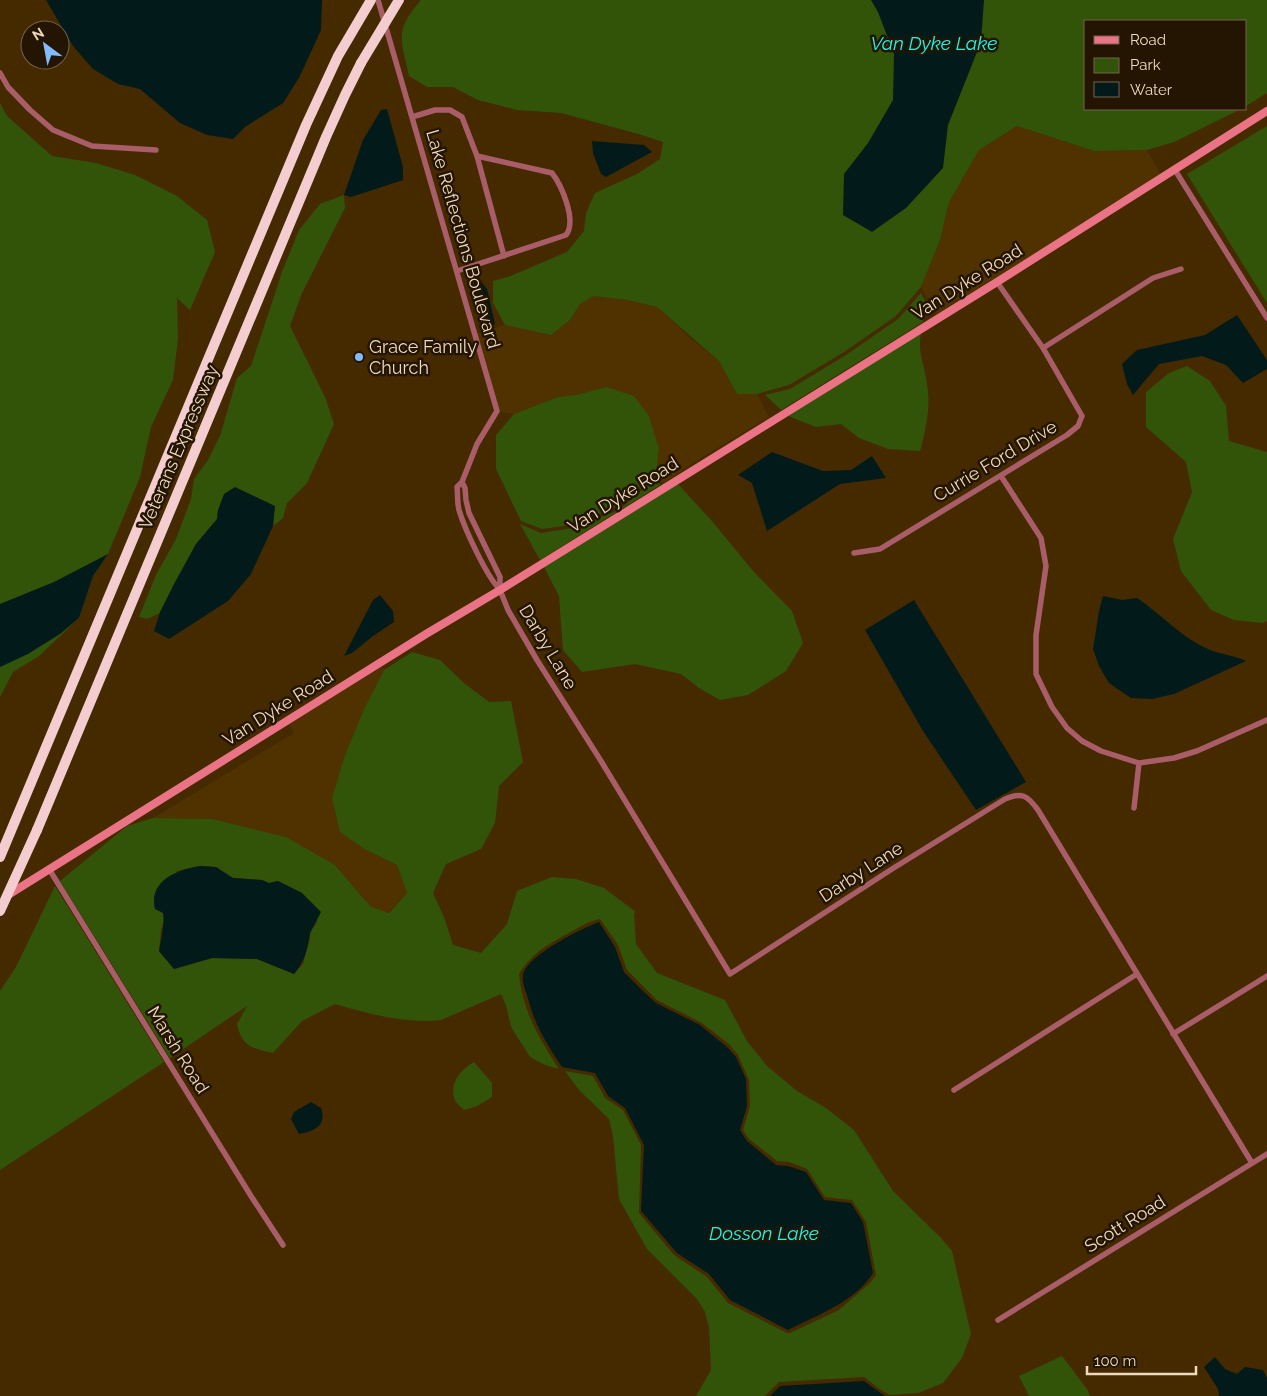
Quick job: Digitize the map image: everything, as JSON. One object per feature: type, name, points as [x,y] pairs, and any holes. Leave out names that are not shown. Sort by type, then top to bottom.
[{"type":"highway","name":"Veterans Expressway","points":[[1,854],[306,125],[352,31],[371,0]]},
{"type":"highway","name":"Veterans Expressway","points":[[0,911],[37,830],[333,121],[361,63],[399,0]]},
{"type":"main road","name":"Van Dyke Road","points":[[0,899],[1265,114]]},
{"type":"street","name":"Lake Reflections Boulevard","points":[[378,0],[497,411],[477,444],[462,482],[457,487],[459,508],[464,524],[492,581],[500,590]]},
{"type":"street","points":[[0,73],[8,87],[53,130],[92,146],[156,150]]},
{"type":"street","points":[[412,117],[435,110],[450,110],[462,117],[477,156],[504,256]]},
{"type":"street","points":[[457,271],[566,235],[570,230],[571,220],[559,182],[552,173],[477,156]]},
{"type":"street","points":[[1175,170],[1267,318]]},
{"type":"street","points":[[1043,348],[1153,278],[1182,269]]},
{"type":"street","name":"Currie Ford Drive","points":[[854,553],[880,549],[1067,435],[1078,426],[1082,416],[1043,348],[997,282]]},
{"type":"street","points":[[1001,476],[1041,538],[1046,566],[1036,635],[1036,674],[1052,707],[1067,728],[1082,741],[1101,751],[1138,763],[1174,758],[1197,751],[1267,720]]},
{"type":"street","points":[[462,482],[466,488],[466,500],[470,513],[500,577],[500,590]]},
{"type":"street","name":"Darby Lane","points":[[500,590],[508,610],[537,660],[609,774],[730,974],[892,869],[1005,799],[1014,795],[1023,795],[1030,799],[1038,810],[1252,1163]]},
{"type":"street","points":[[1134,808],[1138,763]]},
{"type":"street","name":"Marsh Road","points":[[49,869],[283,1245]]},
{"type":"street","points":[[954,1090],[1137,974]]},
{"type":"street","points":[[1173,1034],[1267,976]]},
{"type":"street","name":"Scott Road","points":[[998,1320],[1267,1154]]},
{"type":"shaded area","points":[[1017,126],[1094,151],[1147,150],[1162,177],[936,314],[921,287],[940,240],[949,202],[979,150]]},
{"type":"shaded area","points":[[594,296],[627,300],[657,307],[691,339],[719,361],[737,394],[757,394],[769,417],[693,463],[663,484],[656,473],[659,449],[606,387],[576,395],[558,397],[514,414],[497,411],[475,334],[505,325],[551,335],[570,320],[580,304]]},
{"type":"shaded area","points":[[381,667],[387,668],[384,670],[364,709],[345,755],[366,850],[397,865],[407,893],[388,913],[371,907],[335,865],[212,819],[153,818],[294,733],[289,724]]},
{"type":"green space","points":[[421,0],[1267,0],[1267,93],[1247,105],[1247,20],[1084,20],[1084,110],[1239,110],[1174,142],[1147,150],[1094,151],[1017,126],[979,150],[949,202],[940,240],[921,287],[896,316],[844,352],[789,385],[757,394],[737,394],[719,361],[657,307],[627,300],[594,296],[580,304],[570,320],[551,335],[505,325],[493,303],[493,281],[508,277],[567,252],[584,231],[586,213],[595,193],[637,174],[660,159],[663,142],[561,113],[517,110],[478,100],[453,87],[427,87],[409,76],[402,44],[403,28],[412,11]]},
{"type":"green space","points":[[0,103],[7,116],[52,156],[96,163],[135,175],[177,196],[207,220],[215,252],[190,310],[177,298],[178,339],[173,380],[151,427],[140,477],[108,554],[93,576],[79,618],[39,656],[13,672],[0,697]]},
{"type":"green space","points":[[1267,126],[1267,303],[1187,174]]},
{"type":"green space","points":[[344,195],[345,208],[302,293],[290,326],[325,397],[334,424],[307,483],[287,503],[283,518],[273,526],[275,506],[218,510],[217,519],[196,544],[160,613],[147,619],[139,617],[156,575],[176,539],[191,499],[194,479],[208,460],[220,436],[237,378],[251,366],[282,272],[299,230],[320,204]]},
{"type":"green space","points":[[921,293],[926,302],[923,322],[781,410],[765,395],[790,389],[846,355],[898,319]]},
{"type":"green space","points":[[921,333],[921,353],[928,392],[928,409],[920,451],[888,449],[859,438],[841,424],[816,427],[788,416]]},
{"type":"green space","points":[[1187,366],[1210,381],[1226,406],[1229,441],[1267,452],[1267,621],[1263,623],[1234,620],[1211,610],[1181,571],[1173,539],[1192,492],[1186,462],[1146,427],[1146,392],[1169,373]]},
{"type":"green space","points":[[606,387],[634,396],[649,416],[659,449],[656,473],[618,506],[571,525],[542,529],[521,521],[496,469],[496,435],[514,414],[558,397],[576,395]]},
{"type":"green space","points":[[656,478],[660,485],[540,560],[520,524],[541,533],[572,528],[619,510]]},
{"type":"green space","points":[[678,484],[753,571],[792,611],[803,643],[786,671],[748,695],[720,700],[699,688],[681,674],[635,664],[582,672],[563,650],[559,596],[544,567]]},
{"type":"green space","points":[[412,652],[440,660],[464,683],[489,702],[511,701],[523,762],[499,786],[495,823],[481,849],[446,864],[433,893],[444,917],[453,945],[481,953],[507,924],[517,891],[552,877],[576,879],[604,888],[636,912],[634,913],[636,944],[657,973],[725,1000],[747,1041],[767,1066],[797,1091],[826,1108],[854,1130],[893,1191],[952,1251],[971,1334],[962,1358],[943,1383],[918,1393],[890,1395],[864,1377],[779,1382],[765,1396],[696,1396],[711,1370],[709,1327],[705,1312],[697,1299],[647,1249],[619,1199],[613,1136],[609,1119],[579,1090],[565,1071],[593,1076],[605,1098],[623,1110],[641,1145],[639,1213],[674,1255],[707,1277],[728,1303],[787,1333],[839,1310],[871,1282],[876,1275],[866,1222],[852,1200],[825,1197],[807,1169],[789,1162],[777,1161],[749,1139],[743,1130],[750,1106],[749,1080],[738,1055],[729,1044],[702,1023],[657,1000],[627,970],[618,945],[600,919],[583,925],[546,946],[529,960],[519,974],[528,1013],[559,1069],[545,1065],[530,1057],[511,1027],[506,1005],[501,994],[441,1020],[428,1021],[388,1017],[335,1004],[302,1021],[273,1053],[254,1048],[242,1038],[237,1024],[247,1006],[170,1058],[60,881],[127,826],[153,818],[212,819],[286,837],[335,865],[371,907],[389,913],[407,893],[397,865],[366,850],[340,832],[332,798],[345,755],[364,709],[384,670]],"holes":[[[201,866],[216,867],[233,878],[262,880],[269,883],[278,881],[302,893],[317,919],[310,932],[303,964],[294,974],[257,959],[212,958],[174,969],[159,951],[164,920],[163,912],[177,871]]]},
{"type":"green space","points":[[55,886],[164,1062],[0,1170],[0,991],[16,967]]},
{"type":"green space","points":[[474,1062],[492,1083],[492,1097],[477,1106],[464,1110],[455,1100],[453,1092],[455,1081],[461,1072]]},
{"type":"green space","points":[[1062,1356],[1087,1389],[1090,1396],[1029,1396],[1019,1376]]},
{"type":"water","points":[[46,0],[322,0],[321,30],[300,76],[283,103],[245,127],[233,139],[207,135],[180,123],[140,89],[118,84],[93,69],[70,41],[70,20],[58,20]]},
{"type":"water","name":"Van Dyke Lake","points":[[871,0],[984,0],[981,42],[948,125],[943,168],[906,208],[872,232],[843,215],[844,174],[868,143],[893,100],[894,54],[878,12]]},
{"type":"water","points":[[387,109],[403,167],[403,180],[351,197],[344,195],[363,140],[381,110]]},
{"type":"water","points":[[592,141],[644,145],[652,152],[606,177],[601,174],[593,153]]},
{"type":"water","points":[[474,279],[480,280],[487,289],[495,324],[486,327],[484,323],[476,297]]},
{"type":"water","points":[[1237,315],[1267,360],[1267,369],[1243,383],[1226,365],[1202,356],[1159,364],[1133,395],[1127,384],[1122,364],[1137,350],[1205,335]]},
{"type":"water","points":[[772,452],[823,471],[851,470],[872,456],[886,478],[840,484],[767,531],[752,483],[738,475]]},
{"type":"water","points":[[235,487],[275,506],[273,526],[251,574],[228,601],[169,639],[154,631],[160,612],[196,544],[217,519],[224,494]]},
{"type":"water","points":[[108,554],[93,576],[79,618],[60,634],[28,654],[0,667],[0,604],[54,582]]},
{"type":"water","points":[[380,595],[393,611],[394,622],[352,653],[344,656],[373,600]]},
{"type":"water","points":[[1103,596],[1122,600],[1137,598],[1189,639],[1213,651],[1246,661],[1174,694],[1152,699],[1131,698],[1109,683],[1099,666],[1093,649]]},
{"type":"water","points":[[914,600],[1026,782],[976,810],[923,731],[865,630]]},
{"type":"water","points":[[201,866],[216,867],[233,878],[262,880],[269,883],[278,881],[302,893],[321,912],[310,934],[303,960],[294,974],[257,959],[212,958],[174,969],[159,951],[163,913],[155,909],[154,899],[156,890],[161,883],[175,873]]},
{"type":"water","name":"Dosson Lake","points":[[599,922],[615,947],[624,972],[643,991],[656,1003],[700,1025],[736,1057],[746,1079],[747,1106],[740,1130],[747,1141],[776,1165],[788,1166],[806,1172],[824,1200],[851,1203],[863,1222],[873,1273],[856,1292],[835,1307],[788,1330],[730,1300],[709,1274],[677,1253],[641,1211],[644,1145],[625,1108],[608,1096],[595,1073],[562,1067],[537,1025],[523,981],[526,968],[543,952]]},
{"type":"water","points":[[311,1102],[321,1108],[321,1123],[310,1131],[299,1134],[291,1119],[294,1112]]},
{"type":"water","points":[[1215,1357],[1225,1369],[1237,1374],[1245,1367],[1263,1370],[1267,1378],[1267,1396],[1219,1396],[1218,1389],[1204,1367]]},
{"type":"water","points":[[864,1381],[885,1396],[770,1396],[780,1386]]},
{"type":"place","name":"Grace Family Church","points":[[359,357]]}]
